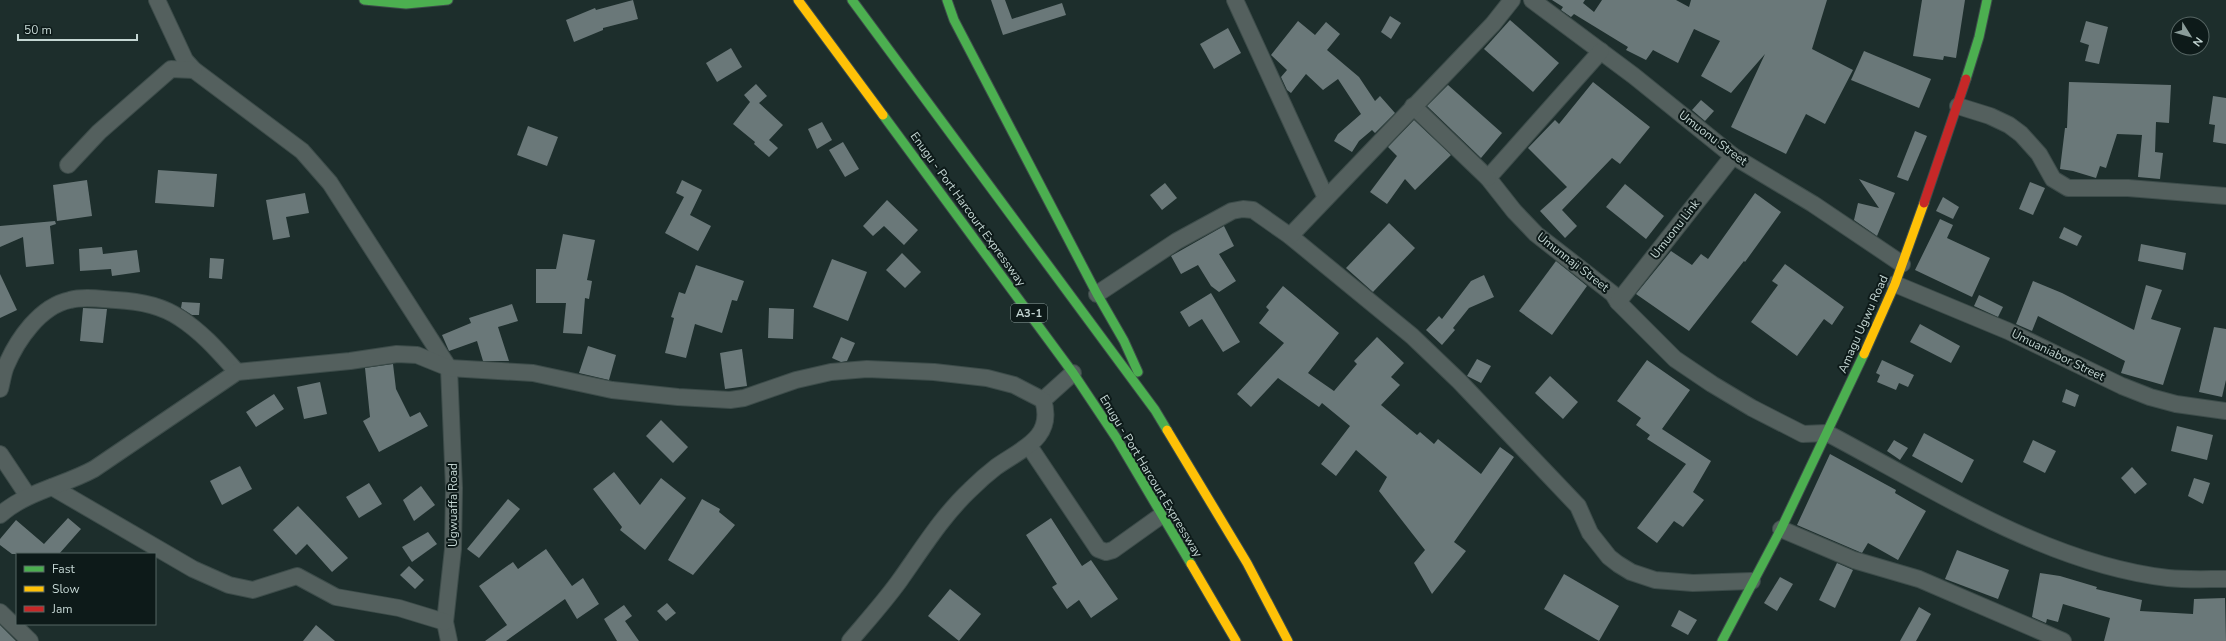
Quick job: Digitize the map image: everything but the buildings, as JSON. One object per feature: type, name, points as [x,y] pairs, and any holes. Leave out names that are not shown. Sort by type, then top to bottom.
[{"type":"main road","points":[[364,0],[399,4],[429,4],[448,0]]},
{"type":"main road","name":"Enugu - Port Harcourt Expressway","points":[[798,0],[1073,373],[1117,439],[1236,641]]},
{"type":"main road","points":[[852,0],[1155,410],[1247,563],[1288,641]]},
{"type":"main road","points":[[947,0],[954,20],[1097,294],[1124,341],[1155,410]]},
{"type":"main road","name":"Amagu Ugwu Road","points":[[1722,641],[1752,581],[1781,529],[1895,284],[1958,106],[1979,37],[1987,0]]},
{"type":"street","points":[[157,0],[185,60],[194,70],[302,151],[316,166],[348,210],[365,240],[449,368]]},
{"type":"street","points":[[1235,0],[1326,198]]},
{"type":"street","points":[[1290,236],[1493,24],[1512,0]]},
{"type":"street","name":"Umuonu Street","points":[[1532,0],[1601,51],[1733,156],[1813,204],[1902,264]]},
{"type":"street","points":[[1488,178],[1601,51]]},
{"type":"street","points":[[68,165],[99,132],[171,69],[194,70]]},
{"type":"street","name":"Umunnaji Street","points":[[1413,106],[1488,178],[1514,211],[1536,234],[1613,294],[1618,302],[1675,359],[1712,384],[1752,408],[1803,434],[1827,432]]},
{"type":"street","points":[[1958,106],[1990,116],[2009,125],[2039,154],[2053,179],[2068,188],[2128,188],[2226,196]]},
{"type":"street","name":"Umuonu Link","points":[[1618,302],[1733,156]]},
{"type":"street","points":[[1097,294],[1177,241],[1232,211],[1243,208],[1253,210],[1290,236],[1412,336],[1460,382],[1578,506],[1590,533],[1609,557],[1618,564],[1631,572],[1655,580],[1693,583],[1752,581]]},
{"type":"street","name":"Umuaniabor Street","points":[[1895,284],[2008,331],[2143,394],[2176,404],[2226,411]]},
{"type":"street","points":[[0,389],[5,367],[17,344],[32,324],[50,309],[70,300],[95,298],[136,301],[157,307],[179,317],[207,338],[237,372]]},
{"type":"street","points":[[0,515],[24,491],[52,487],[94,469],[237,372],[407,353],[449,368],[533,373],[612,390],[678,398],[730,400],[744,398],[796,380],[831,372],[867,369],[934,372],[987,378],[1014,385],[1043,400]]},
{"type":"street","name":"Ugwuaffa Road","points":[[449,368],[454,496],[453,549],[445,622],[449,641]]},
{"type":"street","points":[[1043,400],[1073,373]]},
{"type":"street","points":[[850,641],[899,582],[954,506],[970,489],[996,467],[1029,446],[1040,434],[1046,418],[1043,400]]},
{"type":"street","points":[[1827,432],[1992,521],[2048,546],[2140,574],[2169,578],[2226,579]]},
{"type":"street","points":[[1029,446],[1098,549],[1102,552],[1113,550],[1162,515]]},
{"type":"street","points":[[0,454],[24,491]]},
{"type":"street","points":[[0,475],[24,491]]},
{"type":"street","points":[[52,487],[193,569],[229,585],[253,590],[297,576],[336,597],[399,608],[445,622]]},
{"type":"street","points":[[1781,529],[1854,560],[1919,579],[2063,641]]},
{"type":"street","points":[[0,612],[30,641]]},
{"type":"traffic: fast","points":[[364,0],[406,4],[448,0]]},
{"type":"traffic: fast","points":[[852,0],[1155,410],[1167,430]]},
{"type":"traffic: fast","points":[[947,0],[954,20],[1097,294],[1124,341],[1138,372]]},
{"type":"traffic: fast","points":[[1966,79],[1979,37],[1987,0]]},
{"type":"traffic: fast","points":[[883,115],[1073,373],[1117,439],[1191,564]]},
{"type":"traffic: fast","points":[[1722,641],[1781,529],[1864,354]]},
{"type":"traffic: slow","points":[[798,0],[883,115]]},
{"type":"traffic: slow","points":[[1864,354],[1895,284],[1924,203]]},
{"type":"traffic: slow","points":[[1167,430],[1247,563],[1288,641]]},
{"type":"traffic: slow","points":[[1191,564],[1236,641]]},
{"type":"traffic: jam","points":[[1924,203],[1966,79]]}]
